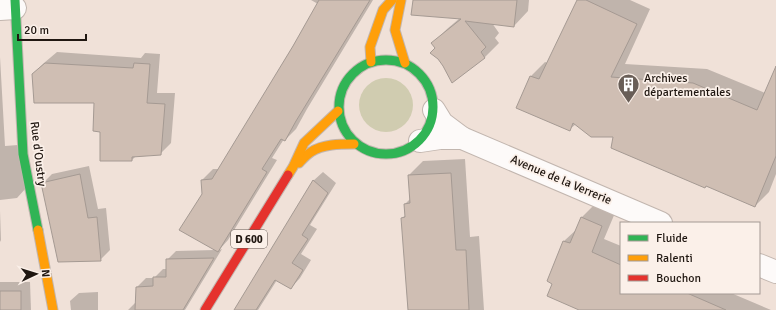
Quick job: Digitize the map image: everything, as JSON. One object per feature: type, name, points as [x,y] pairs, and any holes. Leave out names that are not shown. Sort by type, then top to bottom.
[{"type":"main road","points":[[371,62],[370,47],[383,10],[392,0]]},
{"type":"main road","points":[[401,0],[395,30],[405,64]]},
{"type":"main road","name":"Rue d'Oustry","points":[[10,6],[23,154],[53,310]]},
{"type":"main road","points":[[389,59],[405,64],[418,72],[429,88],[434,110],[429,128],[420,141],[405,151],[388,155],[370,153],[354,144],[343,128],[338,110],[342,87],[354,72],[371,62],[389,59]]},
{"type":"main road","name":"D 600","points":[[205,310],[293,167],[304,143],[338,110]]},
{"type":"main road","name":"D 600","points":[[293,167],[311,152],[321,147],[335,144],[354,144]]},
{"type":"street","name":"Avenue de la Verrerie","points":[[434,110],[442,123],[462,138],[659,222]]},
{"type":"street","name":"Avenue de la Verrerie","points":[[420,141],[440,138],[462,138]]},
{"type":"street","points":[[760,265],[776,272]]},
{"type":"shaded area","points":[[386,78],[396,80],[405,86],[411,95],[413,105],[411,115],[405,124],[396,130],[386,132],[376,130],[367,124],[361,115],[359,105],[361,95],[367,86],[376,80]]},
{"type":"building","points":[[319,0],[370,0],[285,141],[281,139],[262,169],[267,172],[218,252],[179,230],[202,194],[201,180],[212,179],[293,46]]},
{"type":"building","points":[[413,0],[517,0],[514,27],[465,21],[486,47],[481,52],[485,58],[452,83],[438,59],[430,53],[435,48],[431,43],[461,19],[411,15]]},
{"type":"building","name":"Archives départementales","points":[[577,0],[586,0],[637,24],[611,77],[693,83],[757,110],[776,66],[776,156],[755,207],[706,186],[705,188],[611,148],[613,137],[591,137],[573,123],[570,131],[516,108],[530,76],[539,79]]},
{"type":"building","points":[[45,63],[133,68],[134,63],[150,64],[147,103],[165,104],[161,155],[132,157],[132,161],[100,161],[100,132],[93,131],[94,103],[34,103],[32,74]]},
{"type":"building","points":[[451,173],[456,250],[466,250],[469,310],[408,310],[401,218],[405,217],[404,204],[410,203],[408,175]]},
{"type":"building","points":[[80,174],[88,218],[97,217],[101,261],[58,262],[41,183]]},
{"type":"building","points":[[313,180],[328,193],[302,235],[308,239],[292,263],[303,270],[291,289],[275,280],[256,310],[234,310]]},
{"type":"building","points":[[581,217],[602,226],[592,252],[620,265],[620,294],[689,294],[726,310],[579,310],[547,296],[552,284],[547,281],[563,241],[570,243]]},
{"type":"building","points":[[214,258],[183,310],[135,310],[136,287],[153,286],[153,277],[166,277],[166,259]]},
{"type":"building","points":[[0,291],[21,291],[21,310],[0,310]]},
{"type":"traffic: fast","points":[[15,0],[23,154],[38,230]]},
{"type":"traffic: fast","points":[[386,60],[404,63],[419,74],[430,89],[433,107],[430,125],[419,140],[404,151],[386,154],[368,151],[353,140],[342,125],[339,107],[342,89],[353,74],[368,63],[386,60]]},
{"type":"traffic: slow","points":[[371,62],[370,47],[383,10],[392,0]]},
{"type":"traffic: slow","points":[[401,0],[395,30],[405,63]]},
{"type":"traffic: slow","points":[[288,175],[304,143],[338,111]]},
{"type":"traffic: slow","points":[[299,163],[309,153],[321,147],[337,144],[354,144]]},
{"type":"traffic: slow","points":[[38,230],[53,310]]},
{"type":"traffic: jam","points":[[205,310],[288,175]]},
{"type":"place","name":"Archives départementales","points":[[629,104]]}]
